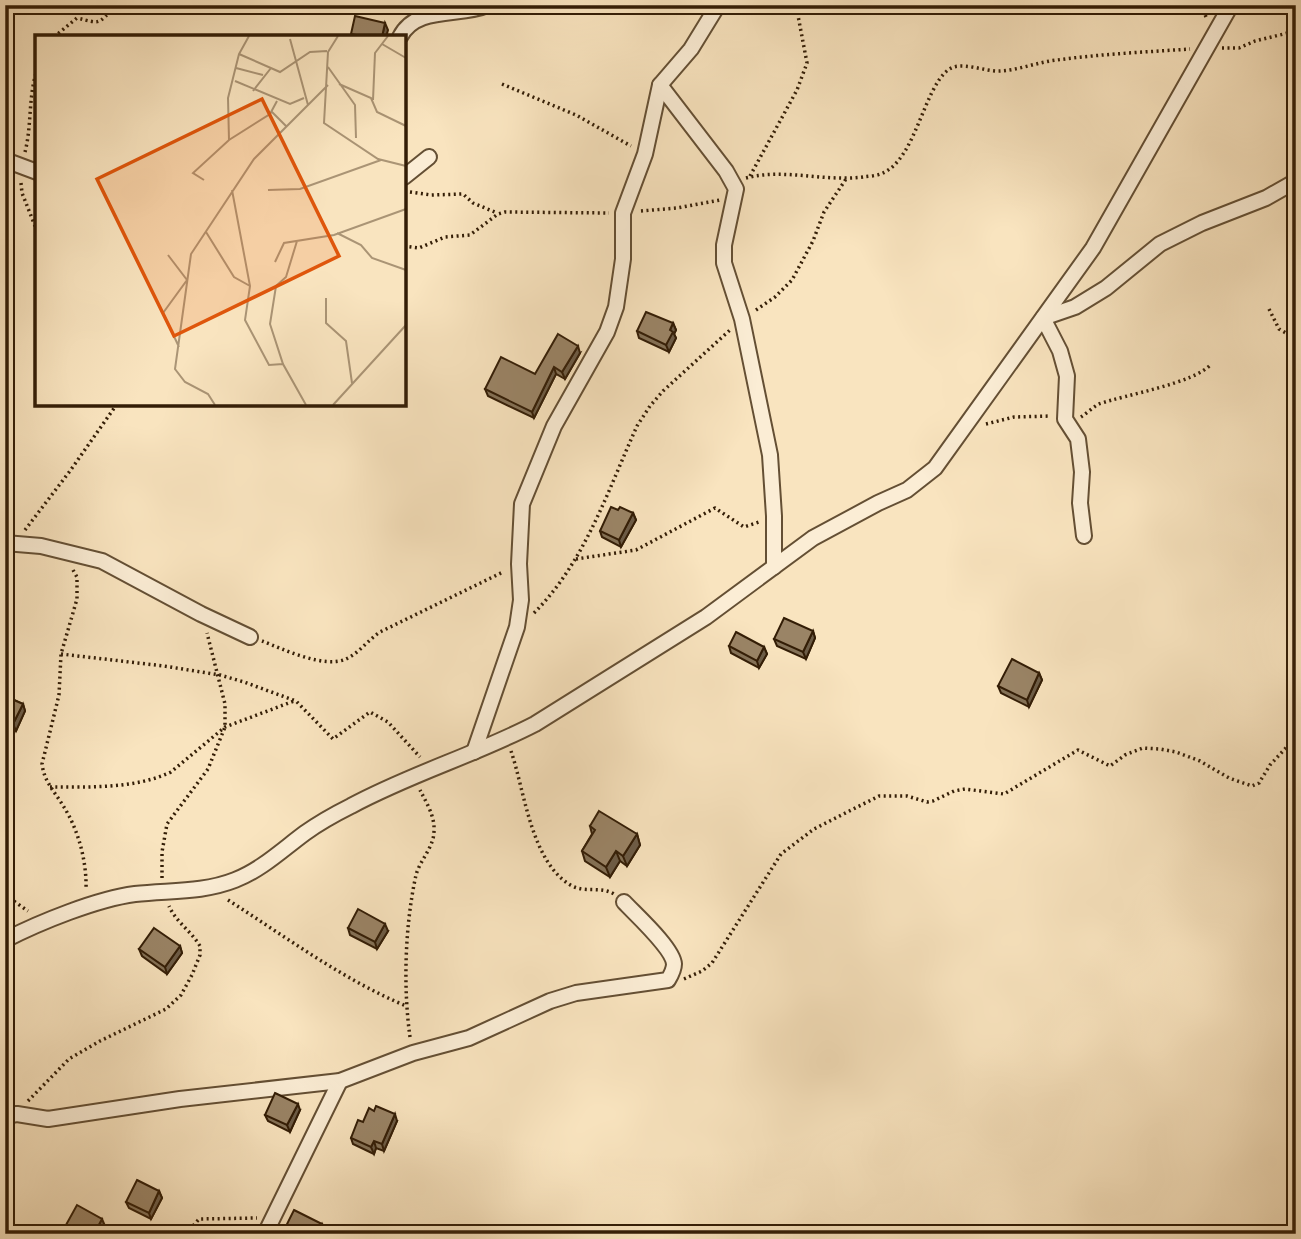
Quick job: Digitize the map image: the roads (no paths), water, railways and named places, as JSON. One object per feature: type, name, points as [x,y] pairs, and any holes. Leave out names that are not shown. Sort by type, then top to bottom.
[{"type":"street","points":[[401,35],[418,20],[455,8],[472,11],[488,5]]},
{"type":"street","points":[[474,752],[517,627],[521,600],[519,564],[522,504],[554,426],[607,332],[616,307],[623,259],[623,213],[645,155],[660,85],[691,49],[718,5]]},
{"type":"street","points":[[5,940],[44,922],[122,897],[211,888],[237,879],[260,867],[306,833],[340,813],[414,776],[507,738],[545,718],[706,617],[813,538],[907,490],[935,468],[1093,248],[1231,5]]},
{"type":"street","points":[[660,85],[735,189],[724,245],[724,263],[742,319],[770,455],[774,567]]},
{"type":"street","points":[[406,175],[429,157]]},
{"type":"street","points":[[5,160],[35,171]]},
{"type":"street","points":[[1043,318],[1075,307],[1106,288],[1160,243],[1266,198],[1296,181]]},
{"type":"street","points":[[1043,318],[1060,351],[1067,376],[1065,419],[1078,439],[1084,536]]},
{"type":"street","points":[[10,543],[102,561],[250,637]]},
{"type":"street","points":[[11,1115],[48,1119],[156,1102],[340,1081],[413,1053],[469,1038],[550,1001],[576,993],[668,980],[673,972],[674,961],[668,950],[624,902]]},
{"type":"street","points":[[265,1234],[340,1081]]}]
